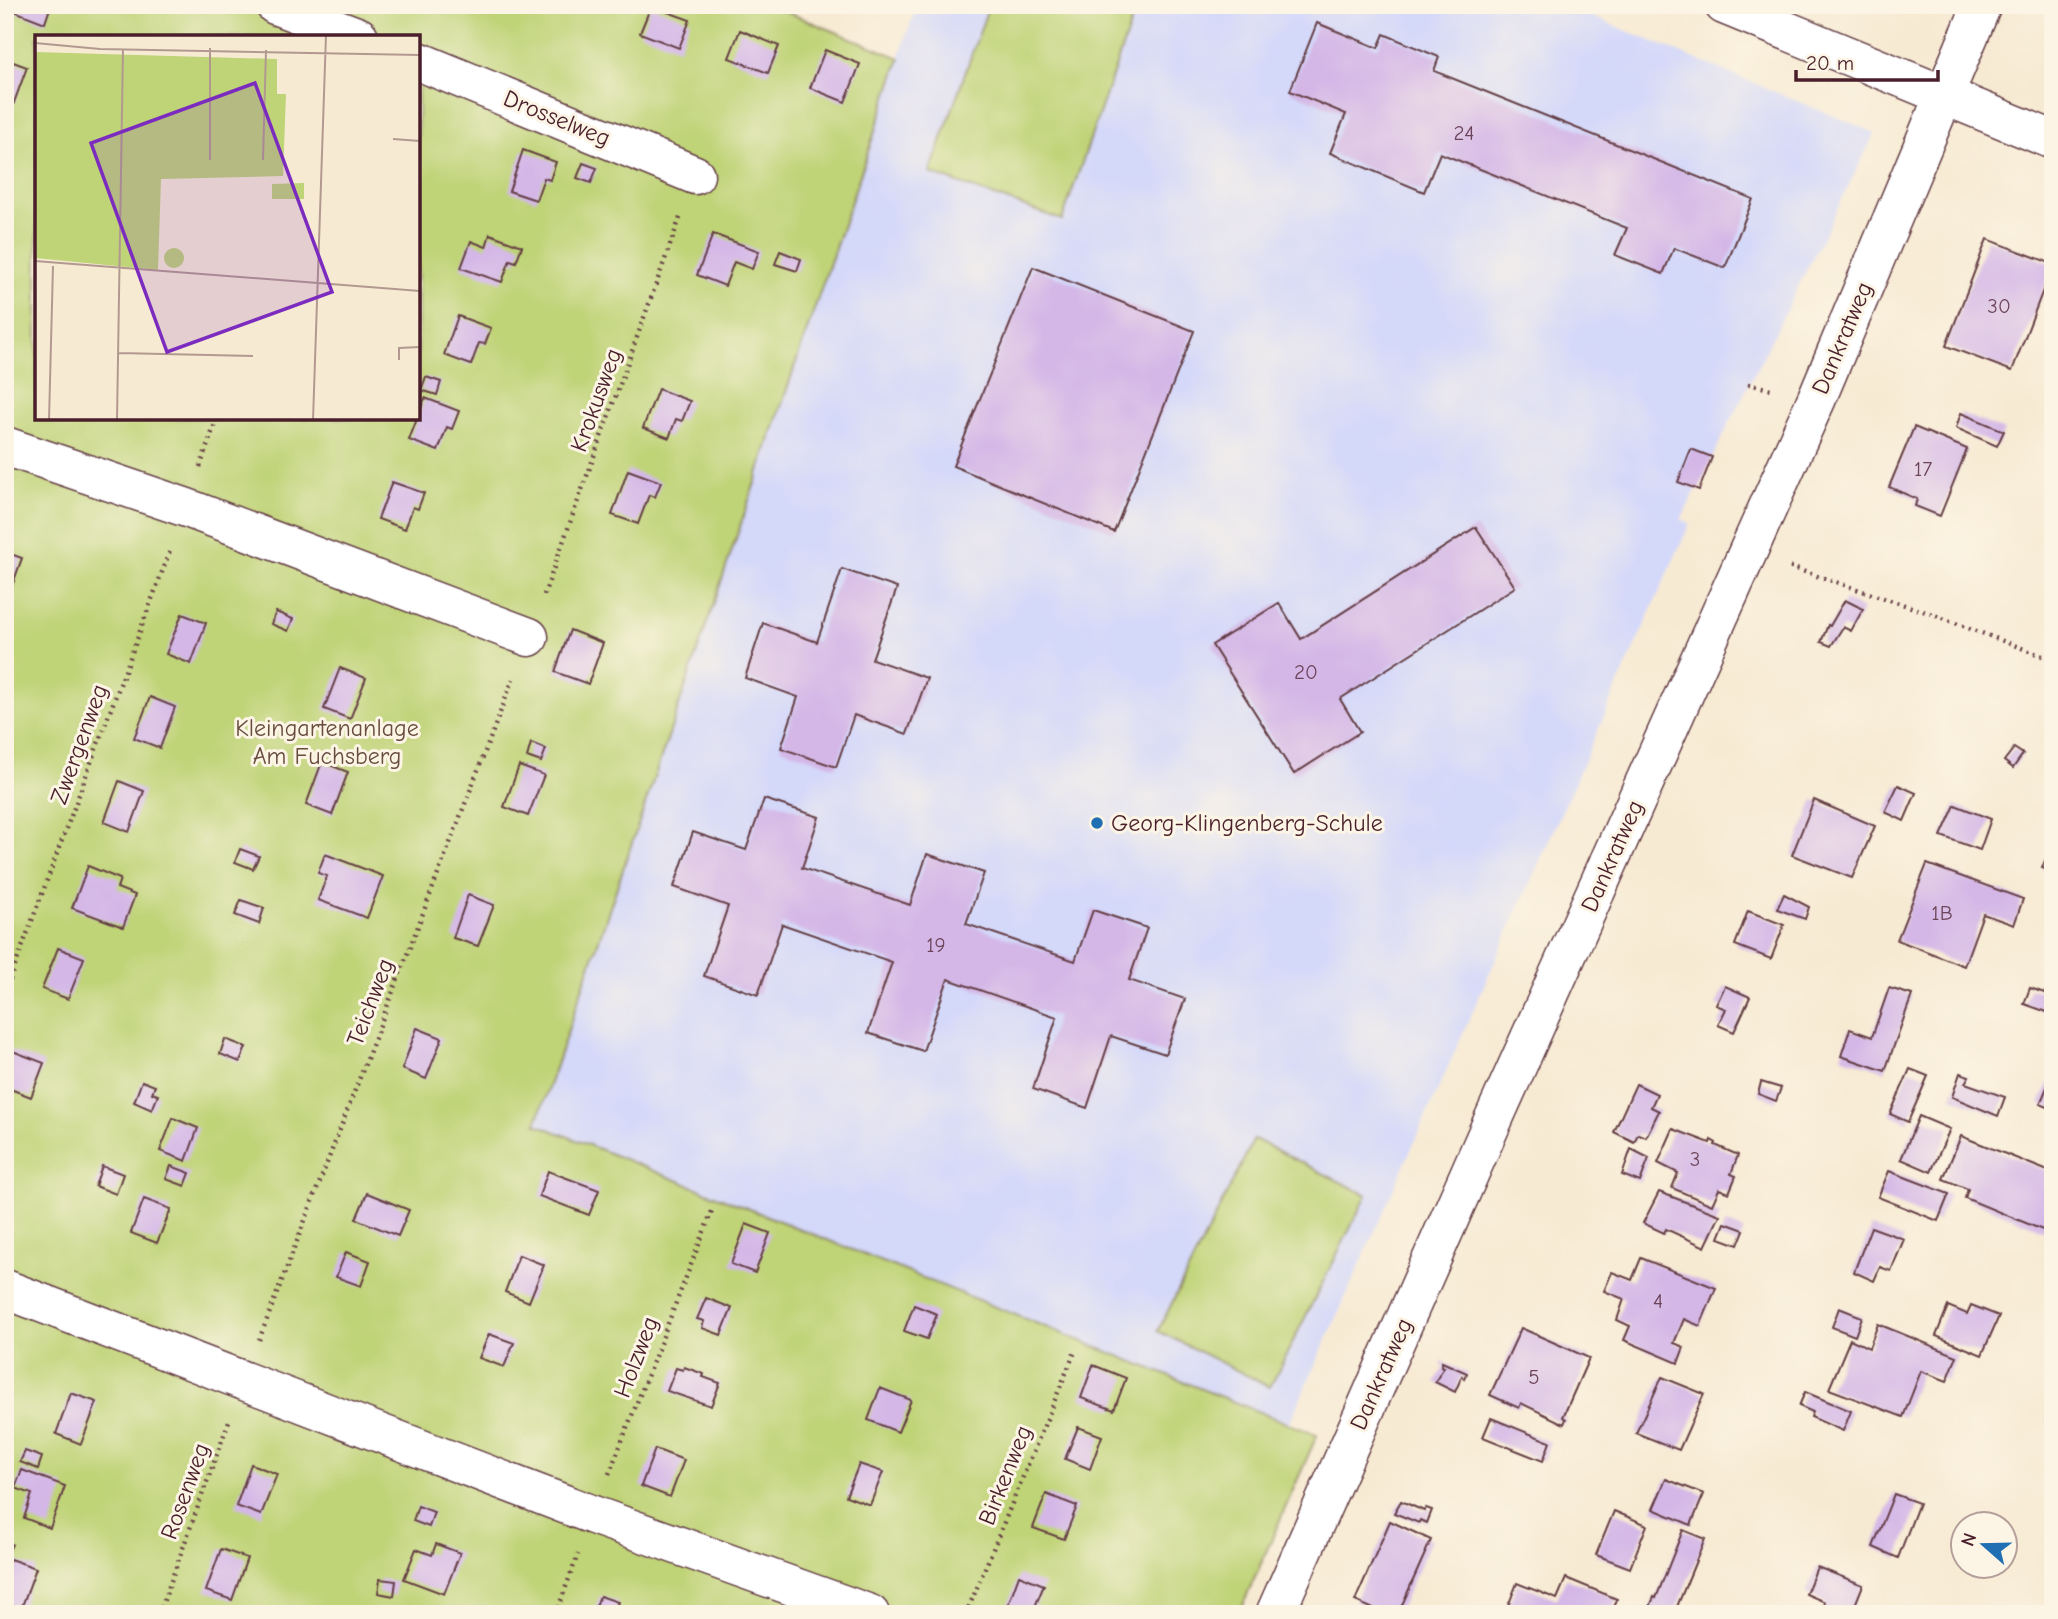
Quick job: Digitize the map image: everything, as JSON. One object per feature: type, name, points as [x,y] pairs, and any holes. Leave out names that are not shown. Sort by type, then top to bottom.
[{"type":"street","points":[[275,5],[354,35]]},
{"type":"street","points":[[1724,5],[2053,140]]},
{"type":"street","name":"Dankratweg","points":[[1275,1614],[1504,1094],[1817,398],[1982,5]]},
{"type":"street","name":"Drosselweg","points":[[420,62],[695,174]]},
{"type":"street","points":[[5,446],[187,508],[529,637]]},
{"type":"street","points":[[5,1289],[593,1515],[870,1614]]},
{"type":"path","name":"Krokusweg","points":[[529,637],[695,174]]},
{"type":"path","name":"Zwergenweg","points":[[5,993],[187,508]]},
{"type":"path","points":[[1748,553],[1929,613],[2053,660]]},
{"type":"path","name":"Teichweg","points":[[244,1381],[529,637]]},
{"type":"path","name":"Holzweg","points":[[556,1614],[712,1210]]},
{"type":"path","name":"Birkenweg","points":[[966,1614],[1076,1349]]},
{"type":"path","name":"Rosenweg","points":[[159,1614],[244,1381]]},
{"type":"shaded area","name":"Georg-Klingenberg-Schule","points":[[917,5],[1564,5],[1875,133],[1681,520],[1690,523],[1289,1424],[536,1124]]},
{"type":"green space","name":"Kleingartenanlage Am Fuchsberg","points":[[5,5],[770,5],[900,58],[536,1124],[1317,1435],[1239,1614],[5,1614]]},
{"type":"green space","points":[[989,5],[1137,5],[1062,220],[930,173]]},
{"type":"green space","points":[[1254,1139],[1367,1195],[1270,1387],[1158,1331]]},
{"type":"building","points":[[10,5],[51,5],[45,23],[9,9]]},
{"type":"building","points":[[651,6],[690,20],[679,48],[640,33]]},
{"type":"building","points":[[1317,23],[1378,48],[1384,34],[1439,57],[1434,71],[1753,199],[1725,268],[1674,248],[1663,274],[1615,255],[1627,228],[1440,153],[1424,192],[1330,153],[1346,114],[1290,91]]},
{"type":"building","points":[[740,30],[779,46],[768,73],[729,58]]},
{"type":"building","points":[[825,50],[860,64],[845,102],[810,88]]},
{"type":"building","points":[[5,59],[27,67],[12,108],[5,105]]},
{"type":"building","points":[[523,150],[556,162],[550,180],[544,178],[536,200],[509,191]]},
{"type":"building","points":[[583,163],[597,168],[591,183],[577,178]]},
{"type":"building","points":[[490,234],[522,246],[516,262],[510,260],[502,282],[461,268],[471,241],[486,247]]},
{"type":"building","points":[[713,234],[759,251],[752,269],[734,262],[725,286],[697,275]]},
{"type":"building","points":[[1987,239],[2053,264],[2012,371],[1946,346]]},
{"type":"building","points":[[780,251],[801,259],[797,271],[775,264]]},
{"type":"building","points":[[1033,267],[1194,331],[1114,532],[953,466]]},
{"type":"building","points":[[458,316],[491,328],[485,344],[479,343],[471,365],[444,355]]},
{"type":"building","points":[[426,377],[441,382],[437,395],[421,390]]},
{"type":"building","points":[[658,389],[690,401],[682,421],[676,419],[669,438],[643,428]]},
{"type":"building","points":[[425,398],[459,411],[452,429],[447,427],[438,451],[409,440],[417,420],[420,420]]},
{"type":"building","points":[[1961,413],[2004,431],[1997,446],[1956,428]]},
{"type":"building","points":[[1914,427],[1967,449],[1940,516],[1915,506],[1917,499],[1889,487]]},
{"type":"building","points":[[1691,449],[1712,457],[1699,490],[1678,482]]},
{"type":"building","points":[[628,470],[661,482],[655,497],[649,495],[638,524],[612,515]]},
{"type":"building","points":[[392,482],[424,493],[418,509],[413,507],[405,529],[378,519]]},
{"type":"building","points":[[1476,527],[1515,587],[1340,699],[1360,732],[1294,774],[1212,645],[1279,603],[1301,639]]},
{"type":"building","points":[[5,552],[22,558],[6,603],[5,603]]},
{"type":"building","points":[[842,569],[897,588],[872,659],[927,678],[907,734],[854,715],[836,767],[781,748],[798,697],[745,678],[763,623],[817,642]]},
{"type":"building","points":[[1845,600],[1863,609],[1851,631],[1843,627],[1831,646],[1821,642],[1828,625],[1830,626]]},
{"type":"building","points":[[276,612],[293,619],[288,631],[271,624]]},
{"type":"building","points":[[182,614],[206,623],[191,664],[166,654]]},
{"type":"building","points":[[570,630],[603,643],[588,684],[555,672]]},
{"type":"building","points":[[340,668],[366,678],[350,719],[324,709]]},
{"type":"building","points":[[150,697],[175,707],[160,748],[134,738]]},
{"type":"building","points":[[531,743],[546,749],[541,762],[527,757]]},
{"type":"building","points":[[2014,748],[2023,754],[2013,768],[2004,761]]},
{"type":"building","points":[[322,762],[348,772],[332,815],[306,805]]},
{"type":"building","points":[[519,766],[544,775],[528,816],[504,807]]},
{"type":"building","points":[[119,781],[144,791],[129,832],[104,822]]},
{"type":"building","points":[[1898,785],[1916,793],[1904,821],[1885,812]]},
{"type":"building","points":[[764,799],[819,817],[802,868],[910,905],[927,854],[984,873],[966,924],[1075,961],[1093,910],[1147,928],[1129,980],[1185,999],[1165,1054],[1111,1036],[1087,1108],[1033,1089],[1057,1017],[948,979],[923,1051],[868,1033],[892,962],[782,924],[758,995],[704,976],[728,906],[674,887],[693,832],[746,850]]},
{"type":"building","points":[[1814,800],[1875,826],[1852,878],[1792,855]]},
{"type":"building","points":[[1955,805],[1991,819],[1980,850],[1941,836]]},
{"type":"building","points":[[2053,842],[2053,872],[2042,868]]},
{"type":"building","points":[[240,849],[259,856],[253,869],[235,862]]},
{"type":"building","points":[[325,854],[383,876],[367,918],[318,900],[327,876],[318,873]]},
{"type":"building","points":[[1927,864],[2023,899],[2014,925],[1983,914],[1964,966],[1897,940]]},
{"type":"building","points":[[88,866],[120,879],[117,888],[135,895],[123,927],[72,908]]},
{"type":"building","points":[[1784,894],[1809,907],[1805,919],[1777,909]]},
{"type":"building","points":[[468,895],[494,905],[478,946],[453,938]]},
{"type":"building","points":[[241,900],[264,908],[259,924],[235,915]]},
{"type":"building","points":[[1748,911],[1784,925],[1771,959],[1735,945]]},
{"type":"building","points":[[58,948],[84,958],[68,999],[42,989]]},
{"type":"building","points":[[1725,986],[1750,997],[1734,1032],[1718,1025],[1726,1009],[1716,1005]]},
{"type":"building","points":[[1889,988],[1912,995],[1885,1071],[1841,1056],[1850,1029],[1872,1037]]},
{"type":"building","points":[[2030,988],[2053,996],[2053,1014],[2024,1004]]},
{"type":"building","points":[[417,1028],[442,1038],[426,1079],[402,1069]]},
{"type":"building","points":[[225,1039],[246,1047],[240,1062],[220,1054]]},
{"type":"building","points":[[10,1050],[44,1063],[31,1097],[5,1087],[5,1063]]},
{"type":"building","points":[[1910,1069],[1928,1076],[1908,1122],[1890,1114]]},
{"type":"building","points":[[1960,1073],[1969,1076],[1965,1083],[2005,1097],[1998,1116],[1952,1097]]},
{"type":"building","points":[[2053,1073],[2053,1109],[2040,1104]]},
{"type":"building","points":[[142,1081],[155,1086],[152,1093],[158,1095],[152,1110],[134,1102]]},
{"type":"building","points":[[1761,1082],[1781,1088],[1776,1101],[1758,1094]]},
{"type":"building","points":[[1636,1084],[1657,1094],[1651,1107],[1659,1111],[1646,1137],[1638,1134],[1634,1142],[1614,1132]]},
{"type":"building","points":[[1919,1116],[1950,1129],[1931,1172],[1901,1159]]},
{"type":"building","points":[[173,1118],[198,1128],[186,1161],[160,1151]]},
{"type":"building","points":[[1673,1129],[1710,1143],[1711,1140],[1715,1145],[1738,1155],[1731,1174],[1736,1176],[1729,1193],[1719,1189],[1712,1205],[1672,1188],[1678,1173],[1658,1163]]},
{"type":"building","points":[[1961,1136],[2053,1173],[2053,1226],[2050,1233],[1965,1198],[1968,1189],[1943,1179]]},
{"type":"building","points":[[1631,1149],[1649,1158],[1640,1182],[1622,1175]]},
{"type":"building","points":[[102,1166],[123,1174],[116,1194],[95,1186]]},
{"type":"building","points":[[171,1166],[190,1173],[185,1186],[166,1179]]},
{"type":"building","points":[[548,1171],[599,1190],[589,1215],[539,1196]]},
{"type":"building","points":[[1889,1171],[1949,1194],[1938,1221],[1878,1197]]},
{"type":"building","points":[[1659,1192],[1720,1215],[1705,1247],[1666,1229],[1664,1233],[1643,1223]]},
{"type":"building","points":[[367,1193],[409,1210],[398,1236],[356,1219]]},
{"type":"building","points":[[144,1199],[171,1209],[157,1243],[131,1233]]},
{"type":"building","points":[[1725,1223],[1744,1230],[1738,1245],[1719,1238]]},
{"type":"building","points":[[746,1224],[770,1233],[755,1273],[731,1264]]},
{"type":"building","points":[[1871,1227],[1904,1239],[1891,1271],[1880,1267],[1874,1281],[1854,1272]]},
{"type":"building","points":[[346,1252],[370,1261],[361,1286],[336,1277]]},
{"type":"building","points":[[519,1255],[544,1265],[529,1302],[505,1292]]},
{"type":"building","points":[[1641,1258],[1716,1288],[1700,1326],[1684,1319],[1674,1343],[1684,1347],[1678,1363],[1624,1340],[1630,1326],[1617,1320],[1624,1299],[1604,1291],[1612,1272],[1632,1280]]},
{"type":"building","points":[[706,1298],[732,1308],[721,1335],[702,1328],[704,1321],[697,1319]]},
{"type":"building","points":[[914,1305],[937,1314],[927,1339],[904,1331]]},
{"type":"building","points":[[1971,1305],[1999,1316],[1982,1355],[1936,1336],[1948,1306],[1967,1314]]},
{"type":"building","points":[[1839,1308],[1862,1317],[1855,1336],[1832,1327]]},
{"type":"building","points":[[1878,1324],[1957,1356],[1947,1381],[1921,1371],[1903,1417],[1829,1389],[1850,1339],[1869,1348]]},
{"type":"building","points":[[1521,1328],[1589,1358],[1563,1417],[1566,1419],[1564,1424],[1521,1403],[1519,1408],[1490,1395]]},
{"type":"building","points":[[489,1334],[514,1343],[504,1367],[479,1358]]},
{"type":"building","points":[[1442,1362],[1467,1373],[1465,1379],[1462,1376],[1455,1392],[1435,1382],[1444,1367],[1441,1366]]},
{"type":"building","points":[[1093,1365],[1126,1378],[1114,1410],[1081,1398]]},
{"type":"building","points":[[684,1367],[720,1383],[711,1406],[667,1391],[676,1368],[683,1370]]},
{"type":"building","points":[[1662,1377],[1704,1394],[1679,1450],[1636,1433]]},
{"type":"building","points":[[880,1388],[911,1400],[898,1432],[868,1420]]},
{"type":"building","points":[[1805,1392],[1851,1411],[1843,1431],[1811,1417],[1813,1412],[1799,1406]]},
{"type":"building","points":[[71,1393],[97,1402],[81,1444],[56,1434]]},
{"type":"building","points":[[2053,1408],[2053,1425],[2047,1423]]},
{"type":"building","points":[[1491,1418],[1550,1442],[1543,1461],[1483,1437]]},
{"type":"building","points":[[1078,1427],[1102,1436],[1090,1469],[1065,1459]]},
{"type":"building","points":[[655,1449],[684,1460],[670,1497],[641,1486]]},
{"type":"building","points":[[25,1451],[42,1457],[38,1469],[20,1462]]},
{"type":"building","points":[[251,1464],[277,1474],[261,1515],[236,1506]]},
{"type":"building","points":[[859,1464],[883,1472],[870,1505],[846,1496]]},
{"type":"building","points":[[22,1470],[65,1486],[50,1528],[24,1518],[32,1494],[15,1488]]},
{"type":"building","points":[[1666,1479],[1704,1494],[1691,1525],[1653,1509]]},
{"type":"building","points":[[1046,1494],[1077,1506],[1064,1539],[1033,1528]]},
{"type":"building","points":[[1894,1494],[1919,1503],[1898,1558],[1873,1547]]},
{"type":"building","points":[[1401,1501],[1424,1511],[1426,1508],[1432,1510],[1427,1523],[1420,1520],[1419,1523],[1394,1513]]},
{"type":"building","points":[[418,1506],[434,1512],[429,1527],[413,1521]]},
{"type":"building","points":[[1614,1511],[1647,1525],[1630,1568],[1596,1555]]},
{"type":"building","points":[[1390,1521],[1431,1540],[1398,1614],[1385,1614],[1355,1601]]},
{"type":"building","points":[[1683,1530],[1705,1539],[1674,1614],[1647,1614],[1654,1597],[1656,1598]]},
{"type":"building","points":[[5,1541],[12,1544],[5,1559]]},
{"type":"building","points":[[436,1544],[460,1553],[444,1594],[404,1579],[416,1549],[432,1555]]},
{"type":"building","points":[[221,1549],[247,1558],[232,1600],[206,1591]]},
{"type":"building","points":[[10,1559],[36,1568],[21,1609],[5,1603],[5,1571]]},
{"type":"building","points":[[1817,1567],[1863,1585],[1853,1610],[1864,1614],[1822,1614],[1825,1602],[1806,1594]]},
{"type":"building","points":[[1019,1575],[1044,1585],[1032,1614],[1022,1614],[1007,1608]]},
{"type":"building","points":[[1566,1578],[1617,1599],[1612,1614],[1505,1614],[1517,1583],[1557,1599]]},
{"type":"building","points":[[380,1579],[396,1581],[394,1596],[378,1593]]},
{"type":"building","points":[[600,1596],[618,1602],[613,1614],[594,1611]]},
{"type":"place","name":"Georg-Klingenberg-Schule","points":[[1097,823]]}]
